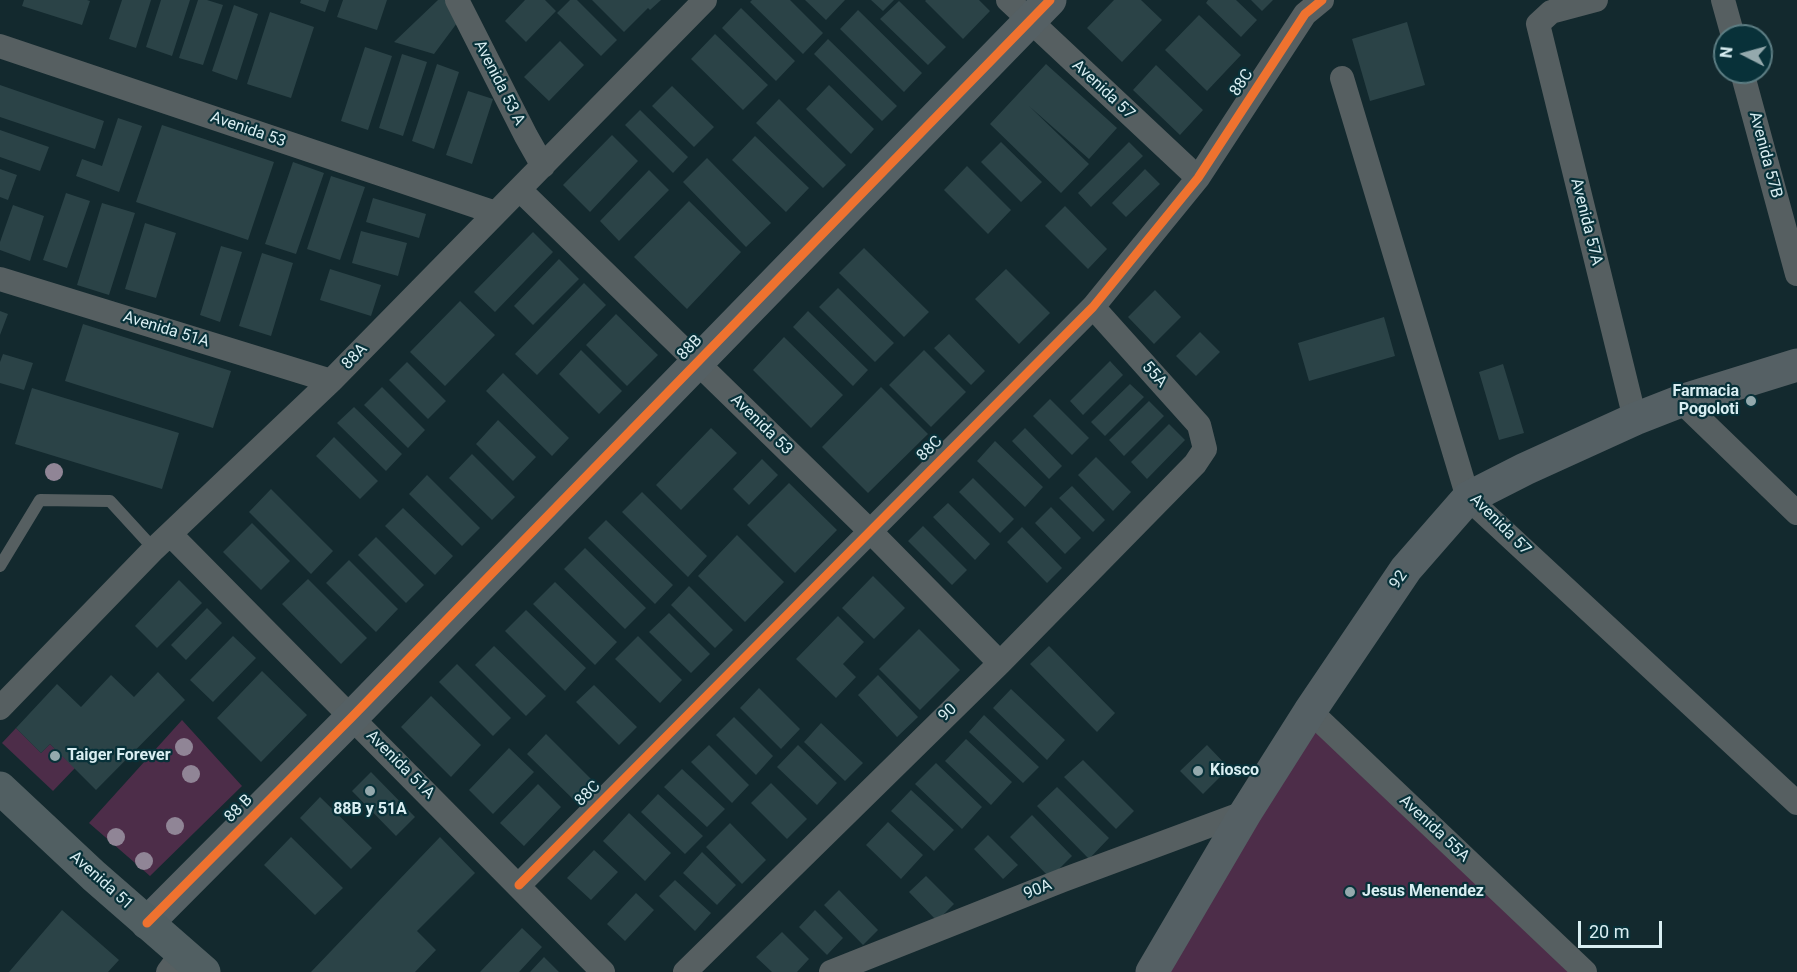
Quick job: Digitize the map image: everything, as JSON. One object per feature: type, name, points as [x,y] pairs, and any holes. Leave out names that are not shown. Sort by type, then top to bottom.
[{"type":"main road","name":"Avenida 51","points":[[0,788],[147,923],[185,966]]},
{"type":"street","name":"Avenida 53 A","points":[[457,0],[543,166]]},
{"type":"street","name":"88A","points":[[0,708],[162,541],[331,381],[705,0]]},
{"type":"street","name":"88C","points":[[519,885],[1092,307],[1198,178],[1305,15],[1322,0]]},
{"type":"street","name":"Avenida 57A","points":[[1596,0],[1551,12],[1538,24],[1635,419]]},
{"type":"street","points":[[1723,0],[1730,24]]},
{"type":"street","name":"Avenida 57","points":[[1029,7],[1198,178]]},
{"type":"street","name":"88B","points":[[352,717],[698,363],[1029,7]]},
{"type":"street","name":"Avenida 53","points":[[0,46],[496,213]]},
{"type":"street","name":"Avenida 57","points":[[1342,78],[1468,498],[1797,803]]},
{"type":"street","name":"Avenida 57B","points":[[1745,84],[1797,274]]},
{"type":"street","name":"Avenida 53","points":[[520,190],[870,531],[1000,663]]},
{"type":"street","name":"Avenida 51A","points":[[0,279],[331,381]]},
{"type":"street","name":"55A","points":[[1092,307],[1199,425],[1205,448]]},
{"type":"street","name":"92","points":[[1152,972],[1246,812],[1310,711],[1406,569],[1468,498],[1525,469],[1635,419],[1681,401],[1797,365]]},
{"type":"street","points":[[1681,401],[1797,513]]},
{"type":"street","name":"90","points":[[685,972],[1000,663],[1195,464],[1205,448]]},
{"type":"street","name":"Avenida 51A","points":[[162,541],[352,717],[603,972]]},
{"type":"street","name":"Avenida 55A","points":[[1310,711],[1585,972]]},
{"type":"street","name":"88 B","points":[[147,923],[352,717]]},
{"type":"street","name":"90A","points":[[831,972],[1064,879],[1246,812]]},
{"type":"street","points":[[887,972],[897,945]]},
{"type":"lane","points":[[0,566],[40,500],[110,501],[162,541]]},
{"type":"shaded area","name":"Jesus Menendez","points":[[1310,711],[1585,972],[1152,972]]},
{"type":"shaded area","points":[[182,720],[242,786],[150,876],[89,823]]},
{"type":"shaded area","points":[[16,728],[41,753],[50,744],[75,768],[53,791],[2,743]]},
{"type":"building","points":[[24,0],[90,1],[82,25],[22,6]]},
{"type":"building","points":[[122,0],[151,0],[136,48],[109,39]]},
{"type":"building","points":[[161,0],[190,0],[172,56],[146,47]]},
{"type":"building","points":[[198,0],[223,5],[203,65],[179,58]]},
{"type":"building","points":[[301,0],[329,0],[325,12],[300,3]]},
{"type":"building","points":[[343,0],[387,0],[377,30],[337,17]]},
{"type":"building","points":[[438,0],[446,0],[457,23],[434,54],[394,42]]},
{"type":"building","points":[[525,0],[545,0],[556,11],[526,42],[505,21]]},
{"type":"building","points":[[570,0],[577,0],[617,40],[601,56],[557,13]]},
{"type":"building","points":[[592,0],[661,0],[650,10],[648,8],[624,32]]},
{"type":"building","points":[[752,0],[790,0],[823,33],[803,54],[750,2]]},
{"type":"building","points":[[805,0],[845,0],[826,20]]},
{"type":"building","points":[[871,0],[894,0],[883,11]]},
{"type":"building","points":[[926,0],[979,0],[990,11],[963,39]]},
{"type":"building","points":[[1114,0],[1141,0],[1162,20],[1122,62],[1087,28]]},
{"type":"building","points":[[1208,0],[1236,0],[1257,20],[1241,37],[1206,3]]},
{"type":"building","points":[[1251,0],[1273,0],[1262,11]]},
{"type":"building","points":[[899,1],[946,47],[928,65],[880,19]]},
{"type":"building","points":[[234,5],[258,14],[237,80],[212,71]]},
{"type":"building","points":[[741,8],[795,61],[776,81],[722,28]]},
{"type":"building","points":[[858,10],[922,73],[904,92],[840,29]]},
{"type":"building","points":[[270,12],[314,27],[291,98],[247,84]]},
{"type":"building","points":[[1199,15],[1241,55],[1207,91],[1165,50]]},
{"type":"building","points":[[1407,22],[1425,85],[1370,101],[1352,39]]},
{"type":"building","points":[[715,34],[768,85],[743,110],[691,59]]},
{"type":"building","points":[[828,39],[897,106],[882,121],[814,54]]},
{"type":"building","points":[[560,41],[584,65],[549,101],[524,77]]},
{"type":"building","points":[[365,47],[392,56],[368,130],[341,121]]},
{"type":"building","points":[[402,54],[427,62],[403,136],[379,128]]},
{"type":"building","points":[[437,64],[459,72],[434,149],[412,141]]},
{"type":"building","points":[[1046,64],[1117,128],[1089,159],[1029,106],[1089,164],[1061,193],[990,124]]},
{"type":"building","points":[[1156,65],[1203,110],[1180,135],[1133,90]]},
{"type":"building","points":[[0,85],[104,121],[95,149],[0,117]]},
{"type":"building","points":[[829,85],[874,129],[851,154],[806,109]]},
{"type":"building","points":[[672,86],[714,127],[694,147],[652,106]]},
{"type":"building","points":[[468,91],[493,99],[472,164],[446,155]]},
{"type":"building","points":[[779,99],[846,165],[823,188],[756,123]]},
{"type":"building","points":[[640,110],[688,157],[673,173],[625,125]]},
{"type":"building","points":[[118,118],[142,126],[119,192],[76,176],[82,159],[102,166]]},
{"type":"building","points":[[162,125],[274,162],[248,240],[136,202]]},
{"type":"building","points":[[0,130],[49,147],[40,171],[0,157]]},
{"type":"building","points":[[612,135],[638,161],[590,212],[563,185]]},
{"type":"building","points":[[755,136],[809,188],[786,212],[732,160]]},
{"type":"building","points":[[1001,142],[1042,182],[1021,202],[981,162]]},
{"type":"building","points":[[1129,142],[1143,156],[1091,207],[1078,193]]},
{"type":"building","points":[[707,158],[771,223],[746,247],[683,182]]},
{"type":"building","points":[[293,162],[324,173],[296,254],[265,244]]},
{"type":"building","points":[[967,166],[1011,210],[988,234],[944,190]]},
{"type":"building","points":[[0,169],[17,175],[8,200],[0,197]]},
{"type":"building","points":[[1145,169],[1160,184],[1126,217],[1112,203]]},
{"type":"building","points":[[649,170],[669,190],[619,241],[600,221]]},
{"type":"building","points":[[331,176],[365,187],[340,260],[307,249]]},
{"type":"building","points":[[66,193],[90,201],[67,268],[43,260]]},
{"type":"building","points":[[373,198],[426,214],[419,238],[366,222]]},
{"type":"building","points":[[689,201],[741,252],[687,309],[634,257]]},
{"type":"building","points":[[102,203],[135,213],[109,295],[77,285]]},
{"type":"building","points":[[13,205],[44,216],[30,261],[0,250],[0,242]]},
{"type":"building","points":[[1065,206],[1107,249],[1088,269],[1045,226]]},
{"type":"building","points":[[145,223],[176,233],[156,298],[125,289]]},
{"type":"building","points":[[361,231],[407,243],[398,276],[352,263]]},
{"type":"building","points":[[533,232],[553,252],[495,312],[474,292]]},
{"type":"building","points":[[221,246],[242,252],[220,322],[200,315]]},
{"type":"building","points":[[864,248],[929,312],[904,337],[839,273]]},
{"type":"building","points":[[262,253],[293,263],[271,336],[239,326]]},
{"type":"building","points":[[559,259],[579,279],[533,325],[514,306]]},
{"type":"building","points":[[330,269],[381,285],[371,316],[320,300]]},
{"type":"building","points":[[1006,269],[1050,313],[1019,344],[975,299]]},
{"type":"building","points":[[584,283],[606,305],[537,375],[515,354]]},
{"type":"building","points":[[838,288],[894,343],[875,362],[819,307]]},
{"type":"building","points":[[1155,290],[1181,317],[1154,344],[1128,317]]},
{"type":"building","points":[[460,301],[495,335],[445,386],[410,352]]},
{"type":"building","points":[[0,311],[8,314],[0,335]]},
{"type":"building","points":[[808,311],[868,370],[853,386],[793,327]]},
{"type":"building","points":[[616,314],[658,355],[627,386],[586,345]]},
{"type":"building","points":[[1384,317],[1395,356],[1309,381],[1298,343]]},
{"type":"building","points":[[83,324],[231,371],[213,428],[65,381]]},
{"type":"building","points":[[1200,332],[1220,352],[1196,376],[1176,356]]},
{"type":"building","points":[[949,334],[985,371],[971,385],[934,348]]},
{"type":"building","points":[[784,337],[843,395],[811,428],[753,370]]},
{"type":"building","points":[[581,350],[622,391],[599,414],[559,374]]},
{"type":"building","points":[[924,350],[966,392],[931,427],[889,385]]},
{"type":"building","points":[[3,354],[33,363],[24,390],[0,383],[0,362]]},
{"type":"building","points":[[1110,361],[1123,375],[1083,415],[1070,401]]},
{"type":"building","points":[[407,362],[446,401],[428,419],[389,380]]},
{"type":"building","points":[[1503,364],[1524,433],[1499,440],[1479,372]]},
{"type":"building","points":[[503,373],[569,438],[552,456],[486,391]]},
{"type":"building","points":[[1130,384],[1144,397],[1105,436],[1091,422]]},
{"type":"building","points":[[382,387],[425,430],[408,448],[364,405]]},
{"type":"building","points":[[881,387],[928,434],[868,493],[822,447]]},
{"type":"building","points":[[32,388],[179,433],[162,489],[15,444]]},
{"type":"building","points":[[1050,399],[1089,438],[1072,455],[1033,416]]},
{"type":"building","points":[[1149,401],[1164,416],[1124,456],[1109,440]]},
{"type":"building","points":[[354,407],[402,454],[386,471],[337,423]]},
{"type":"building","points":[[498,420],[536,457],[513,481],[476,444]]},
{"type":"building","points":[[1169,424],[1185,440],[1147,479],[1131,462]]},
{"type":"building","points":[[711,428],[737,453],[681,510],[656,485]]},
{"type":"building","points":[[1025,428],[1062,466],[1049,479],[1012,441]]},
{"type":"building","points":[[334,437],[378,481],[360,499],[316,456]]},
{"type":"building","points":[[995,441],[1043,487],[1025,507],[977,461]]},
{"type":"building","points":[[472,454],[515,497],[492,520],[449,478]]},
{"type":"building","points":[[1096,457],[1131,492],[1113,511],[1078,475]]},
{"type":"building","points":[[762,459],[778,475],[749,505],[733,489]]},
{"type":"building","points":[[427,475],[480,528],[462,546],[409,494]]},
{"type":"building","points":[[973,478],[1014,519],[1000,533],[959,492]]},
{"type":"building","points":[[789,483],[837,530],[795,573],[747,525]]},
{"type":"building","points":[[1072,486],[1105,520],[1093,532],[1059,498]]},
{"type":"building","points":[[271,489],[333,551],[311,574],[249,512]]},
{"type":"building","points":[[642,492],[707,556],[688,577],[622,512]]},
{"type":"building","points":[[948,503],[990,544],[975,560],[933,517]]},
{"type":"building","points":[[1051,507],[1081,538],[1065,554],[1035,523]]},
{"type":"building","points":[[403,508],[453,556],[435,575],[385,526]]},
{"type":"building","points":[[606,520],[673,585],[655,604],[588,538]]},
{"type":"building","points":[[252,523],[290,561],[261,590],[223,552]]},
{"type":"building","points":[[923,526],[967,570],[952,585],[908,541]]},
{"type":"building","points":[[1022,527],[1062,568],[1047,583],[1007,542]]},
{"type":"building","points":[[737,535],[784,582],[745,622],[698,576]]},
{"type":"building","points":[[376,537],[424,585],[406,603],[358,555]]},
{"type":"building","points":[[585,548],[646,608],[625,629],[564,569]]},
{"type":"building","points":[[349,560],[398,609],[376,632],[326,583]]},
{"type":"building","points":[[873,576],[905,608],[874,639],[842,608]]},
{"type":"building","points":[[308,579],[367,638],[341,664],[282,604]]},
{"type":"building","points":[[179,580],[202,603],[157,648],[135,626]]},
{"type":"building","points":[[555,582],[617,642],[595,665],[533,604]]},
{"type":"building","points":[[689,586],[733,630],[715,648],[671,605]]},
{"type":"building","points":[[207,608],[222,623],[186,660],[171,645]]},
{"type":"building","points":[[526,610],[586,668],[565,691],[505,631]]},
{"type":"building","points":[[669,613],[710,654],[691,673],[649,632]]},
{"type":"building","points":[[838,616],[864,642],[843,664],[856,677],[836,698],[796,659]]},
{"type":"building","points":[[919,629],[960,670],[920,710],[879,669]]},
{"type":"building","points":[[233,636],[256,658],[213,702],[190,680]]},
{"type":"building","points":[[638,636],[682,680],[660,703],[615,659]]},
{"type":"building","points":[[494,646],[546,696],[526,716],[475,665]]},
{"type":"building","points":[[1049,646],[1115,713],[1097,732],[1030,664]]},
{"type":"building","points":[[457,664],[511,718],[493,736],[439,682]]},
{"type":"building","points":[[262,671],[307,715],[261,762],[217,718]]},
{"type":"building","points":[[158,672],[185,700],[96,790],[50,744],[41,753],[16,728],[57,684],[81,707],[111,675],[134,697]]},
{"type":"building","points":[[878,675],[918,717],[897,737],[858,695]]},
{"type":"building","points":[[594,685],[637,727],[619,745],[576,702]]},
{"type":"building","points":[[759,688],[800,729],[781,749],[740,708]]},
{"type":"building","points":[[1011,689],[1065,740],[1047,760],[993,708]]},
{"type":"building","points":[[431,696],[481,745],[451,777],[401,727]]},
{"type":"building","points":[[984,715],[1039,767],[1023,783],[969,732]]},
{"type":"building","points":[[734,717],[773,756],[756,775],[716,735]]},
{"type":"building","points":[[821,723],[863,763],[845,781],[804,742]]},
{"type":"building","points":[[546,734],[595,783],[576,802],[527,754]]},
{"type":"building","points":[[966,739],[1012,782],[991,805],[945,761]]},
{"type":"building","points":[[709,745],[749,785],[732,803],[691,762]]},
{"type":"building","points":[[798,745],[837,783],[817,805],[777,767]]},
{"type":"building","points":[[1207,745],[1229,768],[1203,794],[1180,771]]},
{"type":"building","points":[[509,748],[534,772],[493,814],[469,790]]},
{"type":"building","points":[[1083,760],[1134,811],[1116,829],[1064,777]]},
{"type":"building","points":[[936,763],[982,807],[962,829],[915,784]]},
{"type":"building","points":[[682,769],[725,809],[707,827],[664,787]]},
{"type":"building","points":[[371,772],[415,817],[396,836],[352,791]]},
{"type":"building","points":[[771,783],[807,819],[787,839],[751,803]]},
{"type":"building","points":[[538,784],[561,807],[524,846],[500,823]]},
{"type":"building","points":[[1057,787],[1109,838],[1089,859],[1037,806]]},
{"type":"building","points":[[911,790],[954,830],[934,851],[891,811]]},
{"type":"building","points":[[658,794],[703,836],[685,854],[641,812]]},
{"type":"building","points":[[320,797],[372,848],[351,869],[300,818]]},
{"type":"building","points":[[629,813],[671,853],[645,881],[603,841]]},
{"type":"building","points":[[1032,815],[1072,856],[1050,878],[1010,837]]},
{"type":"building","points":[[888,822],[923,855],[901,879],[866,845]]},
{"type":"building","points":[[730,823],[766,860],[742,884],[706,847]]},
{"type":"building","points":[[988,835],[1018,865],[1003,879],[974,849]]},
{"type":"building","points":[[291,837],[343,888],[315,915],[264,865]]},
{"type":"building","points":[[440,837],[475,873],[417,931],[436,950],[415,972],[311,972]]},
{"type":"building","points":[[594,850],[618,872],[591,900],[567,878]]},
{"type":"building","points":[[702,852],[736,885],[717,905],[683,873]]},
{"type":"building","points":[[926,876],[954,904],[937,921],[909,892]]},
{"type":"building","points":[[675,880],[711,913],[695,931],[659,896]]},
{"type":"building","points":[[839,890],[878,930],[863,945],[824,905]]},
{"type":"building","points":[[636,893],[654,910],[625,941],[607,924]]},
{"type":"building","points":[[62,910],[119,960],[108,972],[9,972]]},
{"type":"building","points":[[815,910],[843,938],[827,955],[799,927]]},
{"type":"building","points":[[522,928],[542,947],[519,972],[480,972]]},
{"type":"building","points":[[782,932],[809,959],[797,972],[772,972],[756,957]]},
{"type":"building","points":[[544,957],[559,972],[530,972]]},
{"type":"cycle path","points":[[147,923],[352,717],[1050,0]]},
{"type":"cycle path","points":[[519,885],[1093,307],[1198,178],[1305,14],[1322,0]]},
{"type":"place","name":"Farmacia Pogoloti","points":[[1751,401]]},
{"type":"place","name":"Taiger Forever","points":[[55,756]]},
{"type":"place","name":"Kiosco","points":[[1198,771]]},
{"type":"place","name":"88B y 51A","points":[[370,791]]},
{"type":"place","name":"Jesus Menendez","points":[[1350,892]]}]
